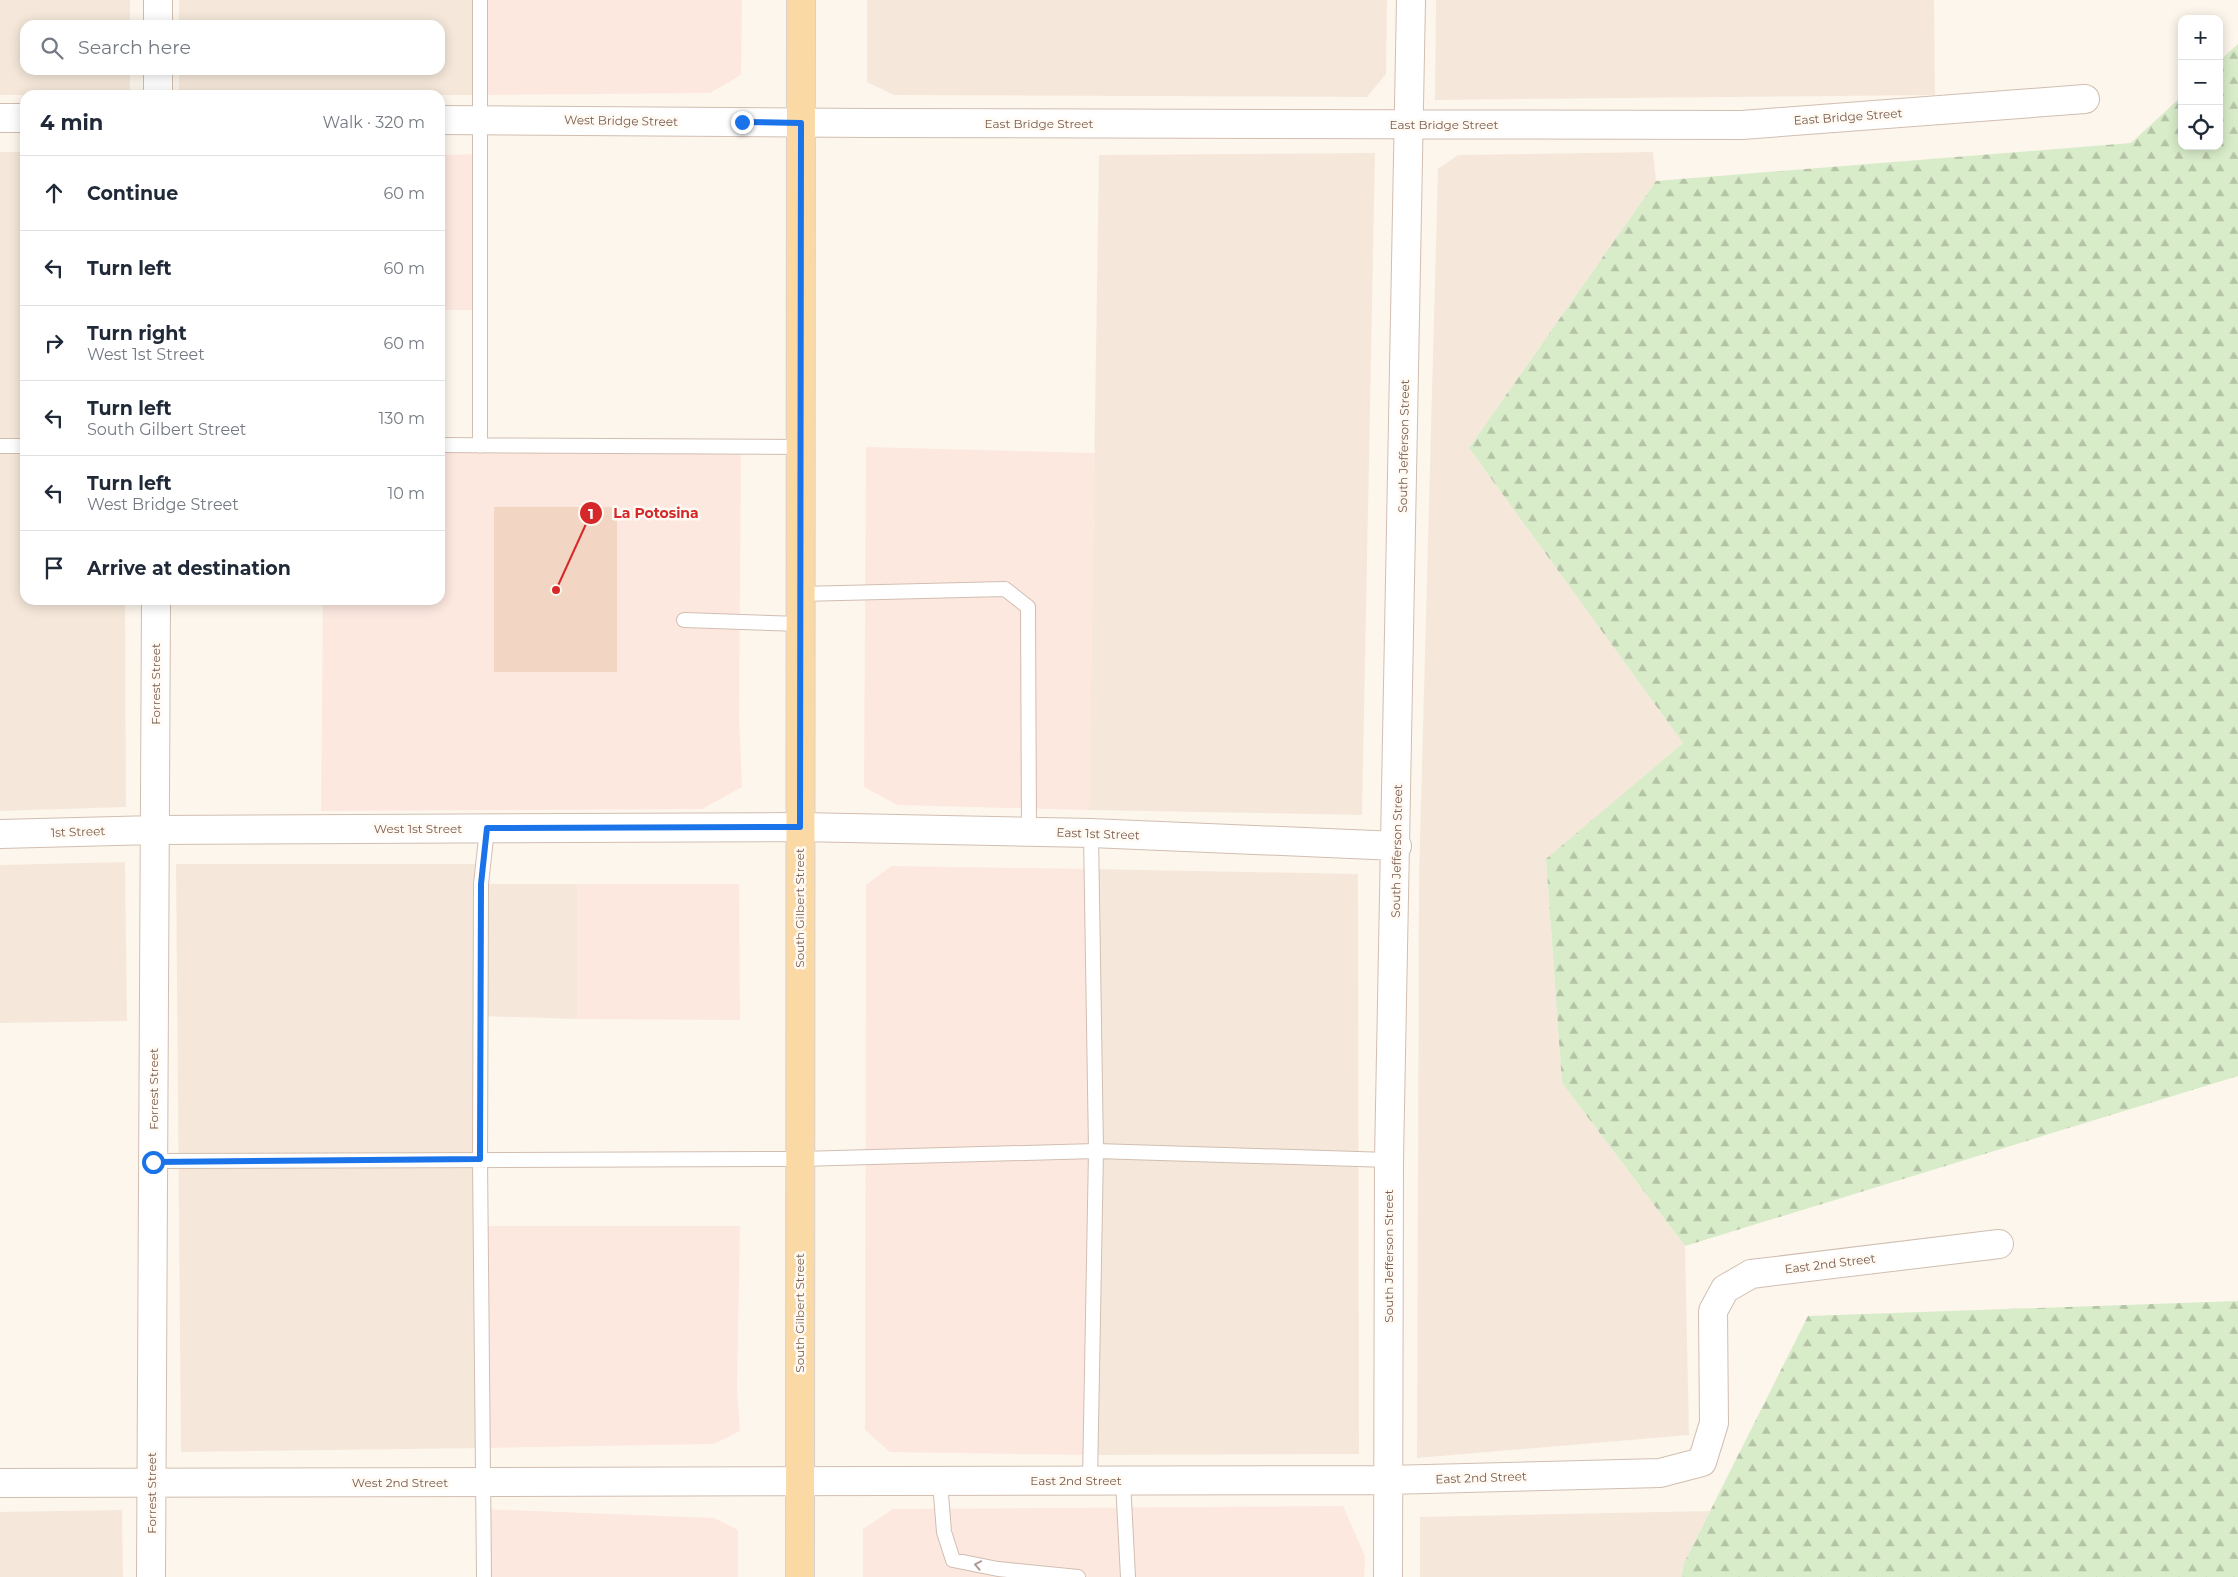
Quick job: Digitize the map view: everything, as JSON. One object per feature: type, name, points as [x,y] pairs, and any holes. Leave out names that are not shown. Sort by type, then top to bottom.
[{"type":"main road","name":"South Gilbert Street","points":[[800,1577],[801,0]]},
{"type":"street","points":[[158,0],[158,20]]},
{"type":"street","name":"South Jefferson Street","points":[[1388,1577],[1390,1160],[1411,0]]},
{"type":"street","points":[[158,75],[158,90]]},
{"type":"street","name":"East Bridge Street","points":[[801,123],[1410,126],[1742,125],[2085,99]]},
{"type":"street","points":[[0,118],[20,118]]},
{"type":"street","name":"West Bridge Street","points":[[445,120],[801,123]]},
{"type":"street","name":"Forrest Street","points":[[152,1577],[156,605]]},
{"type":"street","name":"East 1st Street","points":[[800,827],[1029,832],[1397,846]]},
{"type":"street","name":"West 1st Street","points":[[155,830],[800,827]]},
{"type":"street","name":"1st Street","points":[[0,834],[155,830]]},
{"type":"street","name":"East 2nd Street","points":[[800,1482],[1387,1480],[1660,1473],[1702,1462],[1714,1423],[1713,1311],[1726,1289],[1752,1274],[1999,1244]]},
{"type":"street","name":"West 2nd Street","points":[[0,1483],[800,1482]]},
{"type":"lane","points":[[480,0],[480,446]]},
{"type":"lane","points":[[445,445],[802,447]]},
{"type":"lane","points":[[0,446],[20,446]]},
{"type":"lane","points":[[800,594],[1004,589],[1028,607],[1029,832]]},
{"type":"lane","points":[[684,620],[800,624]]},
{"type":"lane","points":[[484,1577],[480,1159],[481,884],[487,828]]},
{"type":"lane","points":[[1090,1481],[1096,1151],[1091,834]]},
{"type":"lane","points":[[153,1162],[800,1159],[1096,1151],[1390,1160]]},
{"type":"lane","points":[[1123,1481],[1128,1577]]},
{"type":"lane","points":[[940,1482],[944,1532],[953,1560],[998,1569],[1078,1577]]},
{"type":"shaded area","points":[[0,0],[130,0],[130,20],[20,20],[20,75],[130,75],[130,90],[20,90],[20,95],[0,95]]},
{"type":"shaded area","points":[[179,0],[480,0],[481,95],[445,95],[445,90],[179,90],[179,75],[445,75],[445,20],[179,20]]},
{"type":"shaded area","points":[[480,0],[742,0],[741,75],[710,93],[481,95]]},
{"type":"shaded area","points":[[867,0],[1387,0],[1386,74],[1367,97],[894,95],[867,82]]},
{"type":"shaded area","points":[[1436,0],[1934,0],[1935,95],[1435,100]]},
{"type":"shaded area","points":[[0,152],[20,152],[20,605],[125,605],[126,807],[0,811]]},
{"type":"shaded area","points":[[1653,152],[1656,181],[1469,448],[1683,743],[1546,860],[1562,1083],[1685,1246],[1689,1435],[1417,1458],[1419,877],[1438,169],[1458,155]]},
{"type":"shaded area","points":[[1375,153],[1362,815],[1089,810],[1099,155]]},
{"type":"shaded area","points":[[481,154],[480,310],[445,310],[445,155]]},
{"type":"shaded area","points":[[445,445],[741,446],[739,716],[742,787],[702,809],[321,811],[323,605],[445,605]]},
{"type":"shaded area","points":[[866,447],[1095,453],[1089,810],[897,805],[864,787]]},
{"type":"shaded area","points":[[125,862],[127,1021],[0,1023],[0,865]]},
{"type":"shaded area","points":[[176,864],[483,864],[481,884],[577,884],[577,1019],[481,1016],[484,1448],[181,1452]]},
{"type":"shaded area","points":[[891,866],[1092,869],[1090,1455],[890,1452],[865,1430],[866,885]]},
{"type":"shaded area","points":[[1092,869],[1358,874],[1359,1454],[1090,1455]]},
{"type":"shaded area","points":[[577,884],[739,884],[740,1020],[577,1019]]},
{"type":"shaded area","points":[[480,1226],[740,1226],[737,1389],[740,1431],[714,1444],[484,1448]]},
{"type":"shaded area","points":[[1343,1506],[1365,1556],[1364,1577],[863,1577],[863,1529],[893,1509]]},
{"type":"shaded area","points":[[484,1509],[714,1518],[738,1530],[738,1577],[484,1577]]},
{"type":"shaded area","points":[[122,1510],[123,1577],[0,1577],[0,1512]]},
{"type":"shaded area","points":[[1710,1511],[1684,1563],[1681,1577],[1420,1577],[1420,1517]]},
{"type":"green space","points":[[2238,44],[2238,1076],[1685,1246],[1562,1083],[1546,859],[1683,743],[1469,448],[1656,181],[2131,143],[2178,100],[2178,150],[2223,150],[2223,57]]},
{"type":"green space","points":[[2238,1301],[2238,1577],[1681,1577],[1684,1563],[1808,1316]]},
{"type":"building","points":[[494,507],[617,507],[617,672],[494,672]]},
{"type":"place","name":"La Potosina","points":[[556,590]]},
{"type":"route","points":[[153,1162],[480,1159],[481,884],[487,828],[800,827],[801,123],[742,122]]}]
